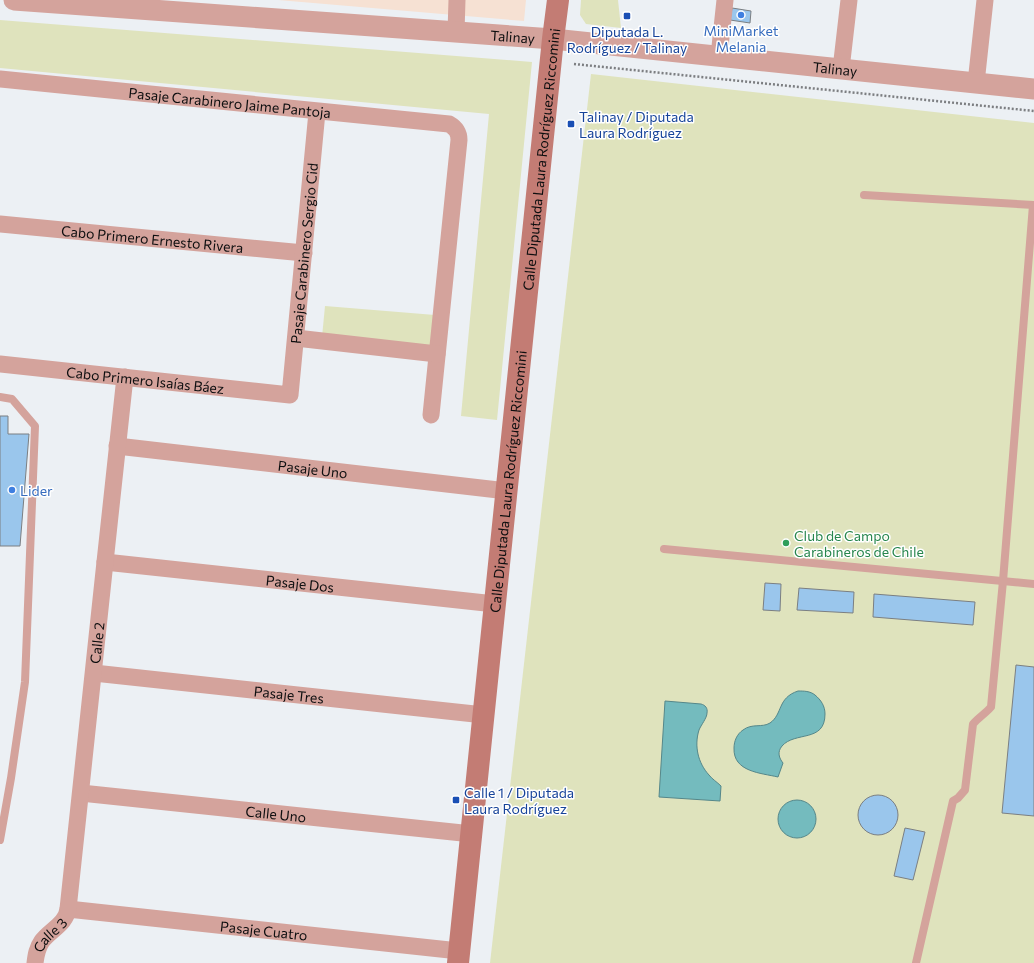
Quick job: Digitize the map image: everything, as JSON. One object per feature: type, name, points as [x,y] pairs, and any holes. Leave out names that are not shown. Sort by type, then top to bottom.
[{"type":"main road","name":"Calle Diputada Laura Rodríguez Riccomini","points":[[459,957],[558,0]]},
{"type":"street","name":"Talinay","points":[[14,0],[553,39],[1034,89]]},
{"type":"street","points":[[456,32],[457,0]]},
{"type":"street","points":[[719,56],[725,0]]},
{"type":"street","points":[[841,69],[849,0]]},
{"type":"street","points":[[976,83],[985,0]]},
{"type":"street","name":"Pasaje Carabinero Jaime Pantoja","points":[[0,79],[317,112],[449,124],[457,130],[460,140],[438,354]]},
{"type":"street","name":"Pasaje Carabinero Sergio Cid","points":[[290,395],[317,112]]},
{"type":"street","name":"Cabo Primero Ernesto Rivera","points":[[0,224],[304,253]]},
{"type":"street","points":[[296,338],[438,354],[431,416]]},
{"type":"street","name":"Cabo Primero Isaías Báez","points":[[0,364],[290,395]]},
{"type":"street","name":"Calle 2","points":[[68,909],[125,377]]},
{"type":"street","name":"Pasaje Uno","points":[[117,446],[507,491]]},
{"type":"street","name":"Pasaje Dos","points":[[105,562],[495,604]]},
{"type":"street","name":"Pasaje Tres","points":[[94,673],[484,716]]},
{"type":"street","name":"Calle Uno","points":[[81,792],[472,834]]},
{"type":"street","name":"Pasaje Cuatro","points":[[68,909],[459,957]]},
{"type":"street","name":"Calle 3","points":[[35,963],[37,950],[40,943],[65,918],[68,914],[68,909]]},
{"type":"lane","points":[[864,195],[1033,205],[1003,581],[991,706],[986,714],[977,719],[973,724],[965,790],[953,801],[916,963]]},
{"type":"lane","points":[[0,397],[12,399],[35,426],[25,682],[0,840]]},
{"type":"lane","points":[[664,550],[1034,584]]},
{"type":"path","points":[[574,64],[1034,112]]},
{"type":"shaded area","points":[[278,0],[526,0],[524,21]]},
{"type":"green space","points":[[581,0],[618,0],[621,28],[586,24],[580,15]]},
{"type":"green space","points":[[0,20],[532,62],[497,420],[461,416],[489,114],[0,68]]},
{"type":"green space","name":"Club de Campo Carabineros de Chile","points":[[591,74],[1034,123],[1034,963],[490,963]]},
{"type":"green space","points":[[325,306],[435,315],[432,346],[322,337]]},
{"type":"water","points":[[798,691],[813,694],[822,703],[825,714],[824,723],[820,729],[815,733],[794,739],[782,746],[779,750],[779,755],[783,763],[778,777],[749,770],[743,767],[735,756],[735,740],[746,728],[770,723],[777,715],[783,702],[791,694]]},
{"type":"water","points":[[665,701],[701,704],[707,708],[707,715],[699,730],[697,748],[700,760],[705,770],[721,786],[720,801],[659,797]]},
{"type":"water","points":[[793,800],[801,800],[811,805],[815,812],[815,826],[811,833],[801,838],[793,838],[783,833],[781,830],[778,823],[778,815],[783,805],[786,803]]},
{"type":"building","name":"MiniMarket Melania","points":[[732,8],[751,11],[750,23],[730,20]]},
{"type":"building","name":"Lider","points":[[0,416],[8,416],[8,434],[29,434],[20,546],[0,546]]},
{"type":"building","points":[[765,583],[781,584],[780,611],[763,610]]},
{"type":"building","points":[[799,588],[854,592],[853,613],[797,610]]},
{"type":"building","points":[[874,594],[975,602],[973,625],[873,617]]},
{"type":"building","points":[[1016,665],[1034,667],[1034,816],[1002,813]]},
{"type":"building","points":[[882,795],[889,798],[895,804],[898,815],[897,823],[889,832],[882,835],[874,835],[867,832],[859,823],[858,811],[861,804],[870,796]]},
{"type":"building","points":[[905,828],[925,832],[913,880],[894,876]]},
{"type":"place","name":"MiniMarket Melania","points":[[741,15]]},
{"type":"place","name":"Diputada L. Rodríguez / Talinay","points":[[627,16]]},
{"type":"place","name":"Talinay / Diputada Laura Rodríguez","points":[[571,124]]},
{"type":"place","name":"Lider","points":[[12,490]]},
{"type":"place","name":"Club de Campo Carabineros de Chile","points":[[786,543]]},
{"type":"place","name":"Calle 1 / Diputada Laura Rodríguez","points":[[456,800]]}]
